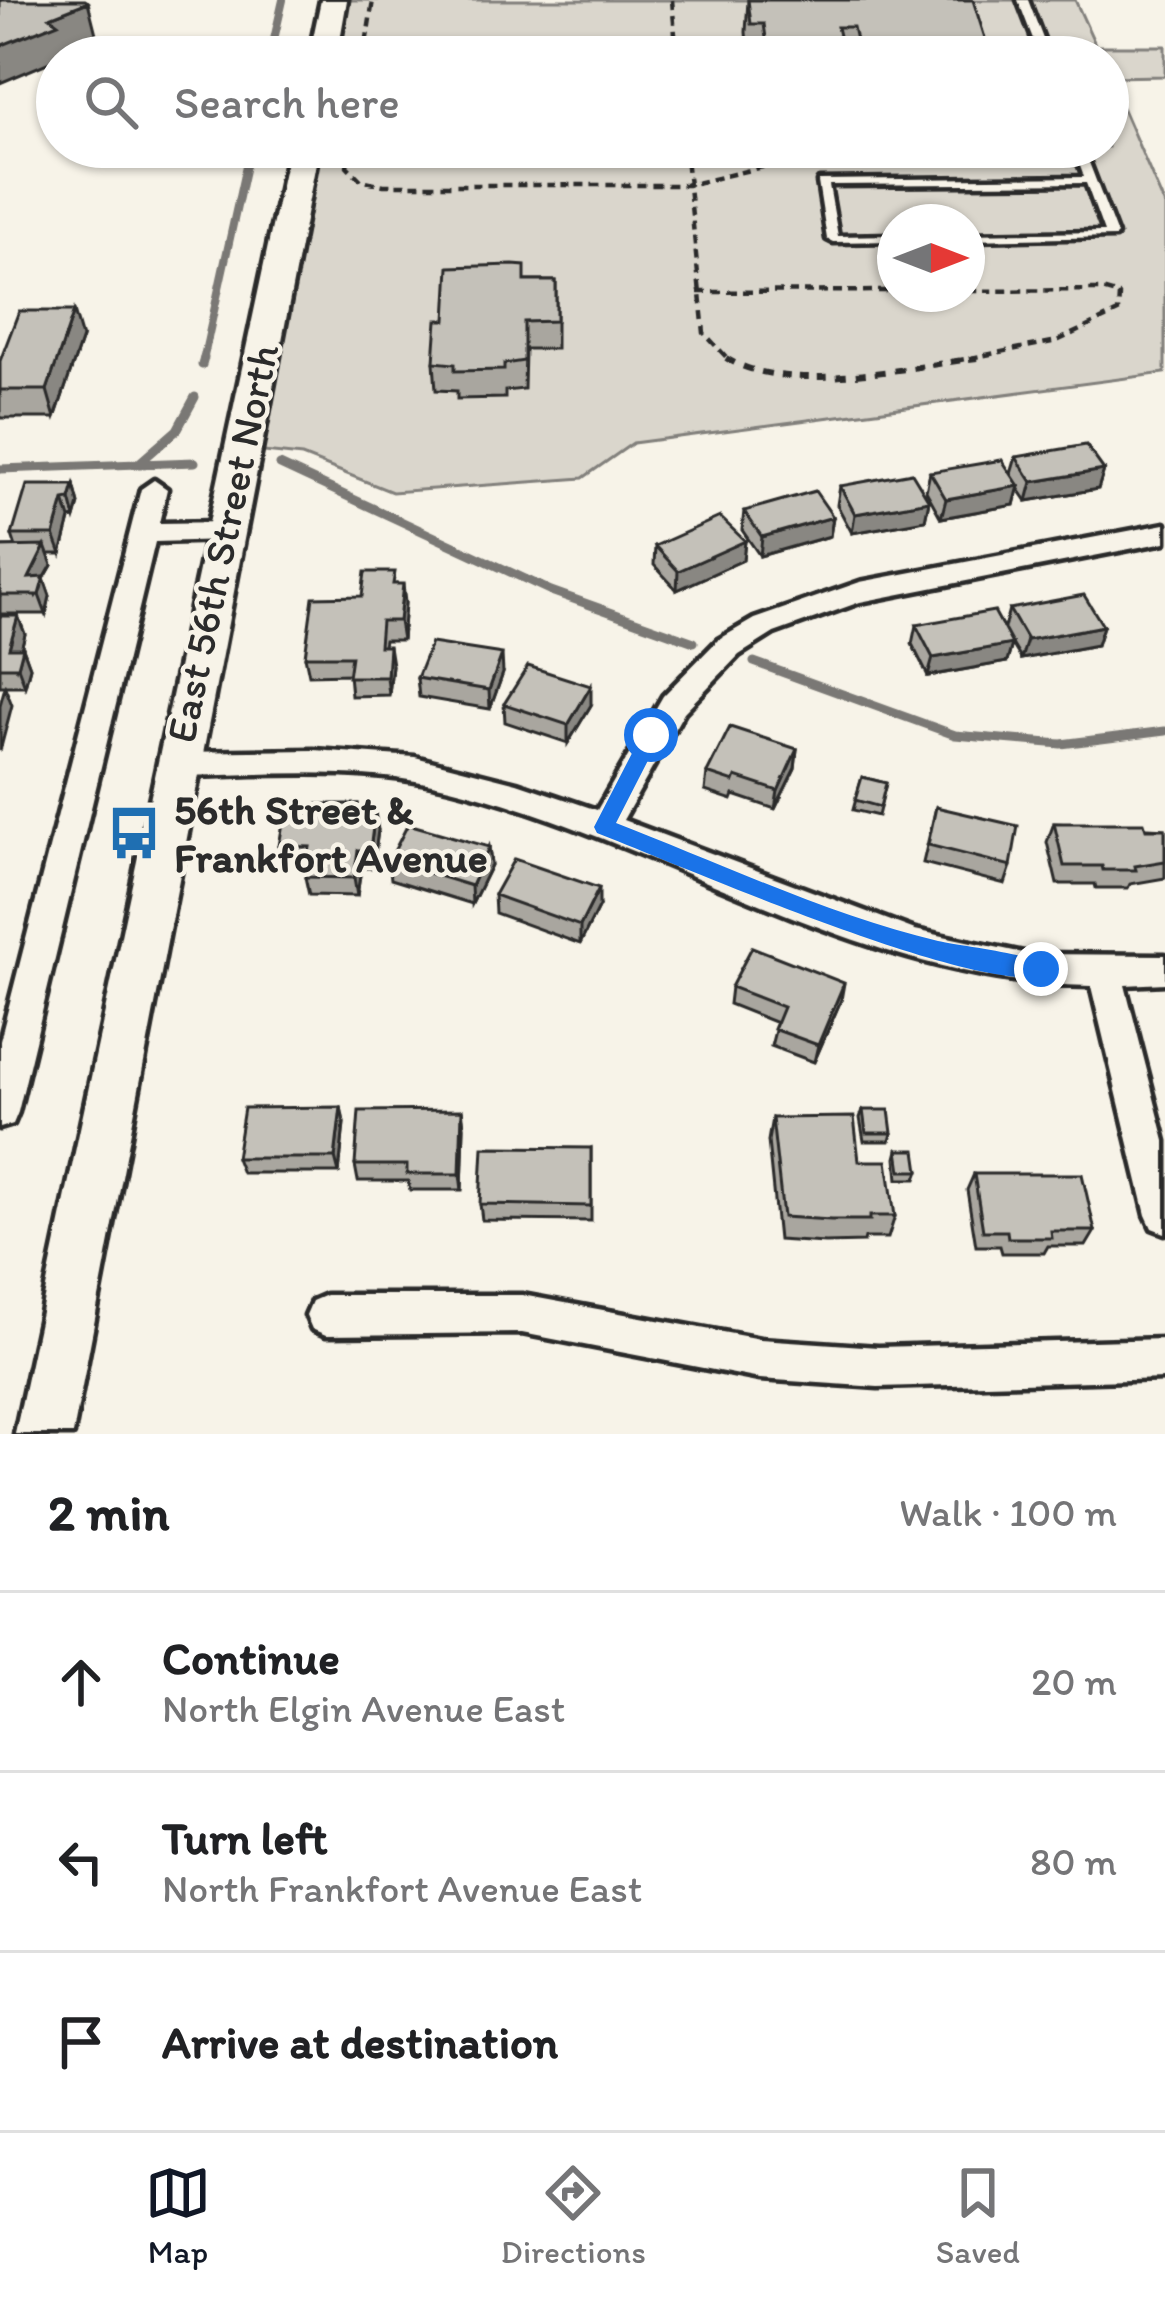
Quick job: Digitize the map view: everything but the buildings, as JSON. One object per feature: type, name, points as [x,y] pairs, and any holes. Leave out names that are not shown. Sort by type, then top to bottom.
[{"type":"street","points":[[327,36],[334,0]]},
{"type":"street","name":"East 56th Street North","points":[[44,1434],[300,168]]},
{"type":"street","name":"East 56th Street North","points":[[0,1112],[154,489]]},
{"type":"street","points":[[143,533],[224,531]]},
{"type":"street","points":[[604,827],[676,695],[750,632],[820,602],[860,592],[1165,533]]},
{"type":"street","points":[[177,764],[366,762],[453,776],[604,827],[907,943],[988,962],[1106,972],[1165,969]]},
{"type":"street","points":[[1106,972],[1165,1215]]},
{"type":"street","points":[[326,1315],[522,1314],[760,1359],[878,1367],[1165,1359]]},
{"type":"lane","points":[[1023,0],[1037,36]]},
{"type":"lane","points":[[985,237],[1111,235],[1086,168]]},
{"type":"lane","points":[[877,238],[832,239],[823,182],[1090,180]]},
{"type":"path","points":[[367,36],[373,0]]},
{"type":"path","points":[[672,0],[675,36]]},
{"type":"path","points":[[348,168],[384,184],[688,184],[756,168]]},
{"type":"path","points":[[687,168],[704,333],[717,356],[744,370],[786,377],[1065,340],[1103,324],[1118,312],[1120,300],[1102,290],[985,290]]},
{"type":"path","points":[[698,292],[877,291]]},
{"type":"shaded area","points":[[349,0],[1075,0],[1091,36],[342,36]]},
{"type":"shaded area","points":[[1129,46],[1165,46],[1165,76],[1129,77]]},
{"type":"shaded area","points":[[1129,123],[1165,206],[1165,373],[633,443],[583,478],[392,492],[302,456],[263,452],[317,168],[1129,168]]},
{"type":"waterway","points":[[275,36],[283,0]]},
{"type":"waterway","points":[[203,361],[245,168]]},
{"type":"waterway","points":[[202,365],[204,358]]},
{"type":"waterway","points":[[138,464],[177,430],[195,397]]},
{"type":"waterway","points":[[0,469],[195,462]]},
{"type":"waterway","points":[[280,465],[551,591],[694,642]]},
{"type":"waterway","points":[[754,662],[955,735],[1061,744],[1165,731]]},
{"type":"place","name":"56th Street & Frankfort Avenue","points":[[134,833]]},
{"type":"route","points":[[651,735],[604,827],[907,943],[1041,969]]}]
